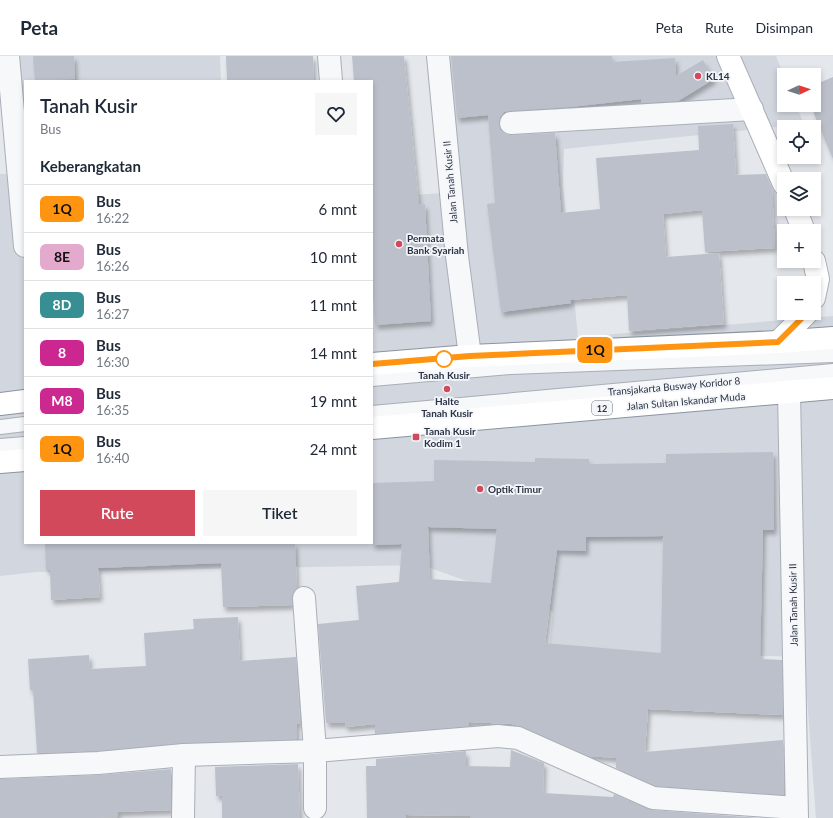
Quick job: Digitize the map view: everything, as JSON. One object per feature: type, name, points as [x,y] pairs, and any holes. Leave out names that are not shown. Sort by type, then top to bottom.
[{"type":"main road","points":[[728,56],[779,172]]},
{"type":"main road","points":[[778,342],[800,320]]},
{"type":"main road","points":[[373,364],[470,356],[778,342],[833,338]]},
{"type":"main road","name":"Jalan Sultan Iskandar Muda","points":[[373,428],[833,388]]},
{"type":"main road","points":[[0,404],[24,401]]},
{"type":"main road","points":[[0,462],[24,460]]},
{"type":"street","points":[[8,56],[24,235]]},
{"type":"street","points":[[329,56],[331,80]]},
{"type":"street","name":"Jalan Tanah Kusir II","points":[[438,56],[457,256],[470,356]]},
{"type":"street","points":[[511,123],[752,109]]},
{"type":"street","name":"Jalan Tanah Kusir II","points":[[789,392],[797,813]]},
{"type":"street","points":[[304,598],[315,751],[315,808]]},
{"type":"street","points":[[0,767],[98,763],[184,756],[315,751],[498,736],[518,738],[654,798],[797,813]]},
{"type":"street","points":[[183,818],[184,756]]},
{"type":"lane","points":[[373,379],[511,367],[833,354]]},
{"type":"lane","name":"Transjakarta Busway Koridor 8","points":[[373,413],[833,371]]},
{"type":"lane","points":[[0,427],[24,424]]},
{"type":"lane","points":[[0,446],[24,444]]},
{"type":"shaded area","points":[[13,56],[220,56],[221,80],[24,80],[24,544],[373,544],[373,198],[457,192],[440,56],[776,56],[781,68],[777,68],[777,112],[799,112],[802,120],[777,120],[777,127],[564,149],[563,185],[578,337],[784,320],[821,320],[821,317],[833,316],[833,818],[816,818],[804,657],[549,650],[553,612],[422,565],[36,572],[0,576],[0,174],[21,175]]},
{"type":"building","points":[[33,56],[74,56],[75,79],[35,80]]},
{"type":"building","points":[[226,56],[313,56],[314,80],[227,80]]},
{"type":"building","points":[[352,56],[404,56],[419,205],[425,204],[431,321],[375,325],[373,295],[373,80],[354,80]]},
{"type":"building","points":[[451,56],[612,56],[612,62],[675,58],[676,76],[703,60],[714,79],[678,101],[641,103],[641,99],[570,107],[510,111],[504,112],[500,117],[499,124],[500,130],[505,134],[511,135],[555,133],[561,213],[600,209],[596,158],[699,150],[698,126],[733,124],[736,175],[766,174],[772,188],[775,248],[705,252],[702,210],[663,214],[666,257],[719,253],[724,324],[629,331],[627,295],[570,300],[571,303],[501,312],[487,204],[495,203],[488,115],[457,118]]},
{"type":"building","points":[[833,77],[833,159],[821,131],[821,120],[817,120],[814,114],[814,112],[821,112],[821,82]]},
{"type":"building","points":[[773,452],[774,530],[763,530],[760,659],[782,660],[783,715],[648,709],[645,752],[783,740],[784,795],[656,786],[616,768],[616,758],[589,756],[523,727],[512,724],[469,722],[469,726],[375,734],[375,724],[346,727],[345,723],[326,723],[318,624],[359,620],[356,586],[399,582],[402,544],[372,545],[373,483],[434,481],[434,460],[535,462],[535,458],[589,459],[589,464],[666,463],[666,454]],"holes":[[[428,527],[497,529],[491,583],[430,579]],[[663,536],[661,653],[545,643],[557,550],[586,551],[586,537]]]},
{"type":"building","points":[[45,544],[295,544],[297,588],[293,593],[292,605],[223,607],[221,563],[98,568],[100,597],[51,600],[50,570],[46,570]]},
{"type":"building","points":[[238,617],[240,661],[296,657],[300,723],[297,724],[297,739],[184,743],[97,751],[37,753],[33,690],[30,690],[28,659],[89,655],[90,669],[146,666],[144,633],[194,629],[193,619]]},
{"type":"building","points":[[511,750],[544,763],[543,793],[613,797],[614,794],[652,810],[760,818],[470,818],[470,816],[406,815],[406,818],[367,818],[366,766],[376,766],[376,759],[466,751],[466,766],[510,767]]},
{"type":"building","points":[[298,764],[300,818],[222,818],[222,796],[216,796],[215,767]]},
{"type":"building","points":[[171,769],[171,810],[118,812],[118,817],[0,818],[0,779],[99,775]]},
{"type":"bus line","name":"1Q","points":[[373,364],[470,356],[778,342],[800,320]]},
{"type":"place","name":"KL14","points":[[698,76]]},
{"type":"place","name":"Permata Bank Syariah","points":[[399,244]]},
{"type":"place","name":"Tanah Kusir","points":[[444,359]]},
{"type":"place","name":"Halte Tanah Kusir","points":[[447,389]]},
{"type":"place","name":"Tanah Kusir Kodim 1","points":[[416,437]]},
{"type":"place","name":"Optik Timur","points":[[480,489]]}]
